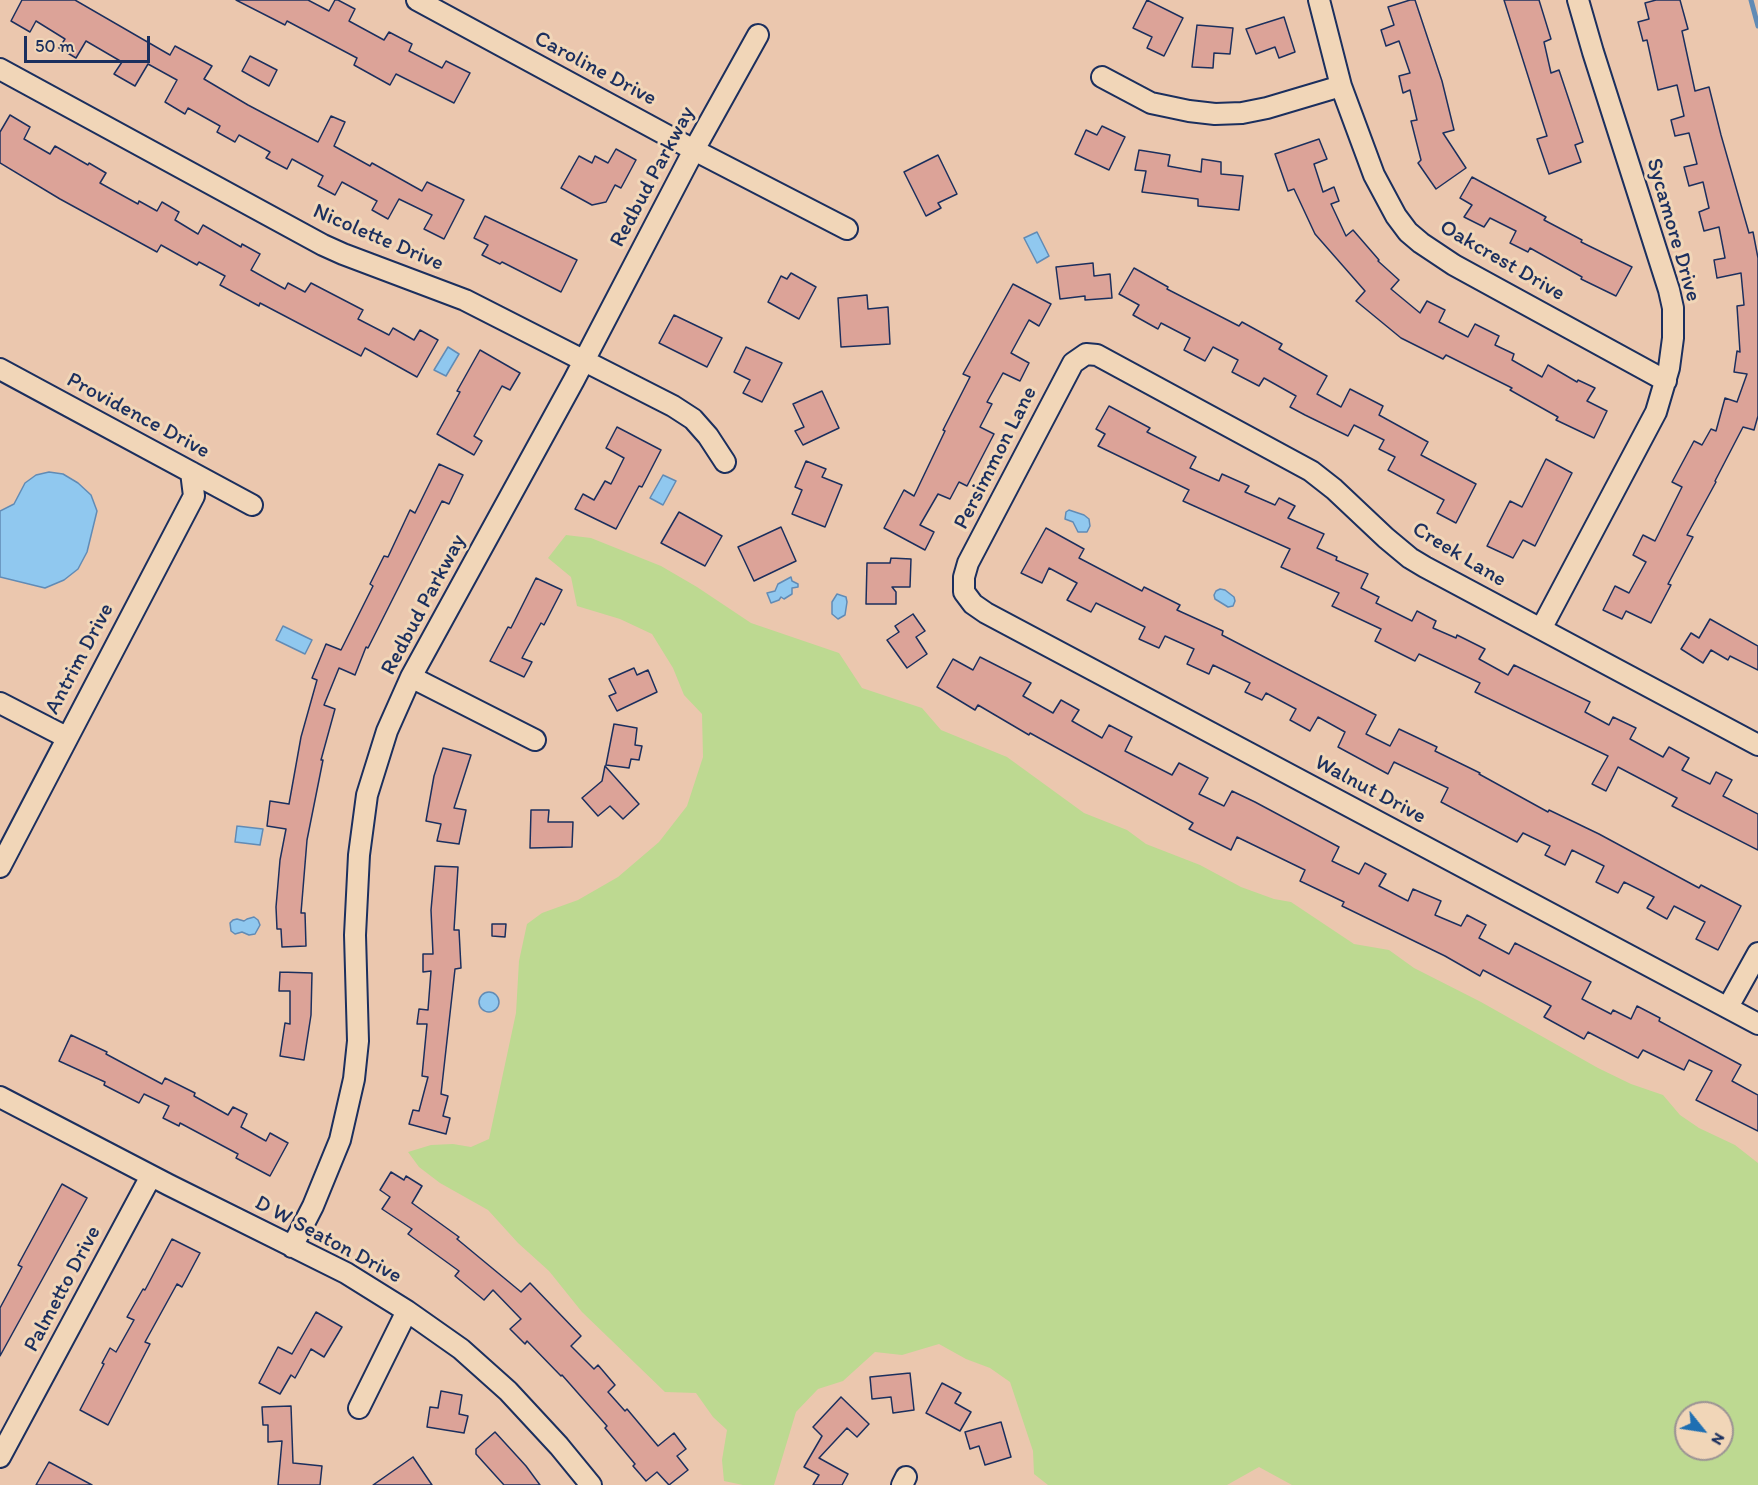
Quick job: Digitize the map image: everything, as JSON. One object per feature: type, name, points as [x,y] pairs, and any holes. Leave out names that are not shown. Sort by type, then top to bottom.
[{"type":"street","name":"Caroline Drive","points":[[417,0],[847,230]]},
{"type":"street","name":"Oakcrest Drive","points":[[1319,0],[1341,86],[1374,175],[1396,216],[1421,243],[1454,265],[1666,381]]},
{"type":"street","name":"Sycamore Drive","points":[[1541,629],[1656,412],[1666,381],[1673,338],[1670,290],[1578,0]]},
{"type":"street","name":"Redbud Parkway","points":[[291,1247],[313,1206],[340,1140],[351,1090],[358,1041],[356,935],[359,855],[367,795],[387,730],[411,677],[584,362],[694,150],[758,35]]},
{"type":"street","name":"Nicolette Drive","points":[[0,69],[323,245],[465,300],[673,406],[693,419],[708,436],[725,462]]},
{"type":"street","points":[[1102,77],[1151,103],[1215,114],[1242,113],[1267,108],[1341,86]]},
{"type":"street","name":"Persimmon Lane","points":[[964,592],[964,577],[968,563],[1067,373],[1073,363],[1086,354]]},
{"type":"street","name":"Creek Lane","points":[[1086,354],[1108,359],[1311,471],[1410,558],[1758,745]]},
{"type":"street","name":"Providence Drive","points":[[0,369],[252,505]]},
{"type":"street","name":"Antrim Drive","points":[[0,867],[194,496],[191,472]]},
{"type":"street","name":"Walnut Drive","points":[[964,592],[973,604],[986,613],[1758,1024]]},
{"type":"street","points":[[411,677],[535,740]]},
{"type":"street","points":[[0,703],[66,737]]},
{"type":"street","points":[[1728,1007],[1758,953]]},
{"type":"street","name":"D W Seaton Drive","points":[[0,1097],[151,1176],[346,1273],[407,1311],[461,1349],[508,1391],[553,1439],[591,1485]]},
{"type":"street","name":"Palmetto Drive","points":[[0,1457],[151,1176]]},
{"type":"street","points":[[359,1408],[407,1311]]},
{"type":"green space","points":[[566,535],[591,538],[661,566],[751,623],[839,653],[862,688],[922,708],[941,730],[1007,757],[1084,813],[1127,830],[1146,844],[1200,865],[1241,887],[1274,899],[1291,902],[1354,944],[1389,950],[1414,968],[1481,1002],[1598,1068],[1631,1084],[1663,1095],[1680,1115],[1699,1128],[1735,1145],[1758,1163],[1758,1485],[1292,1485],[1259,1467],[1227,1485],[1048,1485],[1034,1474],[1033,1451],[1010,1382],[990,1368],[966,1359],[939,1344],[902,1355],[875,1352],[843,1381],[818,1389],[796,1412],[774,1485],[743,1485],[724,1481],[722,1460],[727,1430],[713,1417],[696,1393],[665,1392],[582,1312],[549,1271],[518,1243],[488,1210],[440,1183],[419,1167],[408,1152],[431,1145],[453,1144],[471,1147],[489,1139],[516,1013],[519,961],[527,924],[542,913],[578,900],[618,877],[659,842],[687,806],[703,757],[702,714],[684,695],[673,668],[652,634],[620,619],[577,606],[571,577],[548,558]]},
{"type":"water","points":[[1037,232],[1049,256],[1037,263],[1024,238]]},
{"type":"water","points":[[448,347],[459,354],[446,376],[434,370]]},
{"type":"water","points":[[49,472],[63,474],[78,483],[91,495],[97,511],[87,552],[78,569],[64,580],[45,588],[0,577],[0,511],[14,504],[25,483],[36,475]]},
{"type":"water","points":[[663,475],[676,481],[663,505],[650,498]]},
{"type":"water","points":[[1069,510],[1089,519],[1090,526],[1087,532],[1078,532],[1073,522],[1065,519],[1066,512]]},
{"type":"water","points":[[791,577],[798,587],[792,588],[792,594],[784,599],[781,597],[771,603],[767,593],[775,591],[778,584]]},
{"type":"water","points":[[1220,589],[1234,597],[1233,606],[1228,607],[1215,599],[1216,591]]},
{"type":"water","points":[[837,594],[846,597],[847,602],[845,615],[838,619],[832,614],[832,602]]},
{"type":"water","points":[[283,626],[312,640],[305,654],[276,640]]},
{"type":"water","points":[[237,826],[263,829],[260,845],[235,842]]},
{"type":"water","points":[[254,917],[260,925],[255,934],[249,935],[242,932],[235,934],[231,931],[230,923],[233,920],[244,921]]},
{"type":"water","points":[[489,992],[496,995],[499,1002],[496,1009],[489,1012],[482,1009],[479,1002],[482,995]]},
{"type":"building","points":[[22,0],[75,0],[170,55],[175,46],[212,66],[204,79],[318,142],[331,116],[345,122],[334,146],[370,166],[372,163],[422,191],[427,182],[464,200],[444,239],[424,229],[432,215],[399,199],[388,219],[372,210],[377,201],[342,182],[335,195],[318,186],[323,176],[292,159],[287,169],[266,158],[270,152],[239,135],[235,142],[217,132],[220,126],[188,108],[185,114],[165,102],[177,80],[148,64],[135,86],[114,74],[122,62],[86,41],[76,58],[59,48],[65,39],[36,21],[30,32],[11,21]]},
{"type":"building","points":[[236,0],[308,0],[329,11],[335,0],[338,0],[355,9],[349,21],[384,40],[389,32],[412,44],[409,51],[442,68],[446,61],[470,73],[454,103],[396,74],[390,85],[354,65],[357,58],[287,21],[285,25]]},
{"type":"building","points":[[1147,0],[1183,18],[1164,56],[1147,48],[1152,37],[1133,28]]},
{"type":"building","points":[[1415,0],[1442,81],[1454,130],[1443,133],[1466,168],[1436,189],[1418,163],[1421,160],[1411,121],[1417,120],[1410,90],[1403,93],[1399,76],[1410,73],[1399,41],[1386,46],[1381,30],[1394,25],[1388,7]]},
{"type":"building","points":[[1504,0],[1539,0],[1551,39],[1544,42],[1551,73],[1559,70],[1583,142],[1575,145],[1581,162],[1549,174],[1537,139],[1547,136]]},
{"type":"building","points":[[1656,0],[1680,0],[1688,29],[1682,31],[1695,91],[1709,87],[1749,233],[1753,232],[1758,258],[1758,416],[1754,430],[1743,427],[1687,535],[1693,537],[1668,584],[1671,585],[1651,623],[1626,611],[1622,619],[1603,610],[1615,586],[1629,593],[1646,562],[1633,555],[1643,535],[1655,541],[1682,487],[1672,482],[1694,441],[1702,445],[1711,429],[1716,431],[1725,398],[1737,402],[1747,374],[1734,372],[1737,351],[1740,352],[1737,306],[1744,305],[1741,273],[1717,278],[1714,260],[1725,258],[1719,227],[1704,231],[1699,212],[1709,208],[1703,182],[1689,186],[1684,167],[1697,164],[1689,133],[1675,136],[1671,120],[1684,116],[1677,85],[1658,90],[1647,40],[1643,41],[1638,22],[1649,19],[1645,3]]},
{"type":"building","points":[[1284,17],[1295,52],[1279,58],[1275,47],[1256,54],[1246,29]]},
{"type":"building","points":[[1197,25],[1233,28],[1230,54],[1214,53],[1213,68],[1192,67]]},
{"type":"building","points":[[250,56],[277,70],[269,86],[242,71]]},
{"type":"building","points":[[10,115],[30,127],[24,139],[50,154],[55,146],[106,173],[100,183],[138,204],[139,201],[157,211],[162,202],[179,212],[175,220],[198,234],[203,225],[241,247],[242,244],[260,254],[251,270],[285,289],[288,283],[305,292],[311,283],[363,310],[358,319],[389,335],[393,328],[414,340],[420,330],[438,340],[417,377],[365,348],[361,356],[260,303],[259,306],[220,285],[225,276],[199,262],[197,265],[161,245],[157,252],[0,163],[0,132]]},
{"type":"building","points":[[1102,126],[1125,137],[1109,170],[1075,154],[1086,130],[1097,135]]},
{"type":"building","points":[[1319,139],[1327,159],[1314,164],[1323,192],[1334,187],[1339,201],[1331,204],[1346,236],[1353,230],[1378,261],[1399,280],[1391,289],[1420,313],[1427,301],[1445,310],[1439,322],[1468,337],[1475,324],[1499,336],[1495,345],[1514,354],[1512,360],[1542,377],[1548,365],[1577,382],[1578,380],[1595,388],[1587,401],[1607,411],[1594,438],[1556,420],[1558,417],[1510,390],[1512,388],[1446,355],[1443,359],[1401,338],[1356,301],[1365,291],[1315,234],[1294,189],[1288,191],[1275,154]]},
{"type":"building","points":[[616,149],[636,160],[621,188],[615,185],[606,202],[592,205],[561,188],[579,156],[592,163],[595,156],[608,163]]},
{"type":"building","points":[[1139,150],[1170,155],[1168,166],[1201,172],[1202,159],[1221,162],[1221,174],[1243,176],[1239,210],[1198,206],[1198,199],[1142,192],[1146,171],[1135,170]]},
{"type":"building","points":[[938,155],[957,194],[938,203],[941,208],[926,216],[904,172]]},
{"type":"building","points":[[1472,177],[1546,217],[1544,220],[1582,240],[1581,242],[1632,267],[1616,296],[1581,279],[1582,277],[1530,248],[1528,252],[1510,243],[1516,231],[1490,218],[1484,227],[1464,217],[1472,205],[1460,198]]},
{"type":"building","points":[[485,216],[577,260],[561,292],[502,262],[500,264],[482,255],[488,245],[474,238]]},
{"type":"building","points":[[1093,263],[1094,276],[1110,274],[1112,298],[1085,300],[1085,296],[1060,299],[1056,267]]},
{"type":"building","points":[[1134,268],[1168,287],[1167,289],[1239,326],[1242,322],[1282,344],[1279,349],[1327,376],[1317,394],[1341,407],[1350,389],[1383,406],[1379,415],[1428,442],[1421,455],[1476,484],[1456,523],[1437,513],[1444,500],[1388,470],[1395,457],[1379,449],[1384,440],[1354,425],[1348,436],[1305,415],[1290,407],[1296,396],[1264,378],[1259,386],[1232,372],[1238,360],[1213,347],[1205,361],[1184,350],[1190,338],[1161,323],[1158,329],[1133,315],[1139,305],[1119,294]]},
{"type":"building","points":[[791,273],[816,287],[799,319],[768,302],[781,276],[787,279]]},
{"type":"building","points":[[1013,284],[1051,304],[1039,326],[1029,320],[1011,353],[1029,363],[1020,381],[1003,373],[987,402],[992,404],[980,427],[994,434],[967,486],[959,482],[950,499],[938,494],[920,525],[934,532],[925,550],[884,528],[904,490],[914,496],[945,431],[943,430],[970,377],[963,374]]},
{"type":"building","points":[[867,295],[868,309],[888,307],[890,344],[841,347],[838,298]]},
{"type":"building","points":[[674,315],[722,338],[707,367],[659,343]]},
{"type":"building","points":[[746,347],[782,363],[762,402],[743,393],[750,380],[734,372]]},
{"type":"building","points":[[480,350],[520,373],[510,390],[502,386],[484,418],[474,436],[482,441],[474,455],[437,434]]},
{"type":"building","points":[[822,391],[839,428],[803,445],[795,431],[804,427],[793,404]]},
{"type":"building","points":[[1109,406],[1150,428],[1147,432],[1196,457],[1190,468],[1219,481],[1222,474],[1249,486],[1245,492],[1275,505],[1279,498],[1295,506],[1288,518],[1324,534],[1317,548],[1337,557],[1336,560],[1368,574],[1361,588],[1379,597],[1376,603],[1412,621],[1417,611],[1436,621],[1433,628],[1456,638],[1457,635],[1485,649],[1479,659],[1508,675],[1514,665],[1590,702],[1585,712],[1609,725],[1613,717],[1636,728],[1630,739],[1663,757],[1669,747],[1689,758],[1682,770],[1710,784],[1716,772],[1732,780],[1723,796],[1758,814],[1758,850],[1672,806],[1677,798],[1618,767],[1606,791],[1592,784],[1608,756],[1475,692],[1480,683],[1419,654],[1415,661],[1375,641],[1381,629],[1332,606],[1339,593],[1281,567],[1290,549],[1183,501],[1189,490],[1098,446],[1105,434],[1096,429]]},
{"type":"building","points":[[617,427],[661,450],[642,487],[639,486],[616,529],[575,509],[583,494],[594,500],[605,481],[611,484],[624,458],[606,448]]},
{"type":"building","points":[[1546,459],[1572,473],[1535,546],[1523,540],[1513,558],[1487,546],[1510,501],[1522,507]]},
{"type":"building","points":[[806,461],[826,469],[822,477],[842,485],[825,527],[792,514],[802,490],[795,487]]},
{"type":"building","points":[[439,464],[463,475],[449,504],[442,501],[368,648],[366,647],[355,675],[339,668],[324,705],[335,709],[321,760],[323,760],[307,840],[301,913],[305,913],[306,946],[282,947],[281,929],[277,929],[276,907],[280,860],[286,829],[267,826],[270,801],[289,804],[301,737],[317,680],[312,678],[326,644],[341,650],[373,586],[370,584],[384,556],[388,557],[410,510],[415,513]]},
{"type":"building","points":[[679,512],[722,536],[705,566],[661,543]]},
{"type":"building","points":[[781,527],[796,561],[754,581],[738,547]]},
{"type":"building","points":[[1046,528],[1084,549],[1079,558],[1142,591],[1144,587],[1180,605],[1177,610],[1223,631],[1222,635],[1376,715],[1366,734],[1390,746],[1399,729],[1437,747],[1435,751],[1480,773],[1548,812],[1549,810],[1599,834],[1699,888],[1701,885],[1741,906],[1718,950],[1696,939],[1705,922],[1674,906],[1667,919],[1647,908],[1654,897],[1624,882],[1618,893],[1596,882],[1604,866],[1572,850],[1565,865],[1545,855],[1550,846],[1523,833],[1517,842],[1441,802],[1448,788],[1394,762],[1388,774],[1338,747],[1345,732],[1318,717],[1310,731],[1290,720],[1296,709],[1266,693],[1262,700],[1245,692],[1250,683],[1213,665],[1209,674],[1187,664],[1194,649],[1165,636],[1159,648],[1139,639],[1145,627],[1096,603],[1091,612],[1067,600],[1077,583],[1049,568],[1042,583],[1021,573]]},
{"type":"building","points":[[891,558],[911,559],[910,587],[892,587],[896,592],[896,604],[866,604],[867,563],[890,563]]},
{"type":"building","points":[[536,578],[562,590],[544,625],[541,623],[522,658],[532,662],[524,677],[490,661],[508,627],[511,628]]},
{"type":"building","points":[[913,614],[925,631],[916,637],[927,654],[907,668],[887,640],[899,632],[895,626]]},
{"type":"building","points":[[1710,619],[1758,646],[1758,670],[1730,656],[1728,660],[1711,650],[1703,663],[1681,649],[1691,633],[1699,638]]},
{"type":"building","points":[[980,657],[1031,683],[1023,696],[1053,713],[1061,700],[1079,710],[1072,721],[1102,738],[1109,725],[1132,737],[1125,751],[1172,775],[1179,763],[1208,778],[1199,794],[1224,806],[1232,791],[1255,802],[1339,847],[1332,861],[1359,874],[1365,863],[1386,874],[1379,886],[1408,901],[1413,889],[1441,901],[1435,915],[1461,926],[1467,915],[1486,925],[1479,938],[1509,954],[1515,943],[1591,982],[1582,999],[1611,1014],[1613,1010],[1631,1019],[1637,1006],[1660,1018],[1659,1021],[1741,1065],[1732,1081],[1758,1095],[1758,1131],[1696,1100],[1712,1071],[1689,1060],[1684,1070],[1643,1050],[1638,1058],[1588,1032],[1584,1039],[1544,1017],[1551,1006],[1483,970],[1480,976],[1445,956],[1342,906],[1344,902],[1300,881],[1305,870],[1237,837],[1231,850],[1189,829],[1193,823],[978,705],[975,710],[937,687],[953,659],[973,670]]},
{"type":"building","points":[[634,668],[637,675],[648,670],[657,692],[617,711],[609,696],[616,693],[609,679]]},
{"type":"building","points":[[614,724],[637,728],[635,745],[642,746],[639,760],[631,759],[629,768],[606,765]]},
{"type":"building","points":[[443,748],[471,755],[454,808],[466,810],[459,844],[437,841],[441,824],[426,821],[434,776]]},
{"type":"building","points":[[605,766],[639,804],[623,819],[610,806],[598,816],[582,798],[602,781]]},
{"type":"building","points":[[531,810],[549,810],[548,822],[573,822],[572,847],[530,848]]},
{"type":"building","points":[[435,866],[458,867],[454,930],[459,930],[461,968],[455,969],[441,1094],[448,1096],[443,1116],[450,1118],[446,1134],[409,1124],[413,1110],[419,1111],[428,1077],[422,1076],[427,1024],[417,1024],[419,1009],[428,1010],[431,971],[423,972],[423,954],[433,954],[431,910]]},
{"type":"building","points":[[492,924],[506,924],[505,937],[492,936]]},
{"type":"building","points":[[280,972],[312,973],[311,1015],[304,1060],[280,1056],[285,1023],[290,1024],[290,991],[279,991]]},
{"type":"building","points":[[71,1035],[107,1052],[106,1054],[162,1084],[165,1078],[195,1093],[194,1096],[228,1115],[233,1107],[247,1114],[241,1127],[266,1141],[270,1133],[288,1143],[270,1176],[236,1158],[238,1154],[180,1123],[179,1126],[163,1118],[169,1106],[144,1094],[139,1103],[104,1085],[105,1082],[59,1061]]},
{"type":"building","points":[[391,1172],[404,1180],[406,1176],[422,1186],[412,1203],[459,1237],[457,1239],[521,1292],[530,1283],[581,1336],[571,1346],[594,1369],[598,1365],[615,1385],[608,1392],[625,1411],[627,1409],[658,1446],[674,1433],[686,1449],[677,1456],[688,1470],[669,1485],[657,1472],[646,1481],[605,1428],[607,1426],[562,1375],[527,1341],[525,1344],[510,1329],[521,1319],[493,1290],[484,1300],[455,1276],[459,1271],[408,1234],[412,1229],[382,1209],[390,1197],[380,1190]]},
{"type":"building","points":[[62,1184],[87,1198],[0,1356],[0,1308],[22,1267],[18,1265]]},
{"type":"building","points":[[172,1239],[200,1253],[182,1287],[177,1284],[145,1342],[150,1344],[108,1425],[80,1410],[110,1348],[116,1352],[134,1320],[127,1317],[143,1289],[145,1290]]},
{"type":"building","points":[[316,1312],[342,1327],[324,1357],[311,1349],[295,1378],[291,1375],[280,1394],[259,1383],[278,1347],[292,1354]]},
{"type":"building","points":[[910,1373],[914,1410],[893,1413],[891,1397],[872,1399],[870,1377]]},
{"type":"building","points":[[942,1383],[961,1393],[955,1403],[971,1412],[960,1431],[926,1413]]},
{"type":"building","points":[[441,1391],[462,1395],[459,1414],[468,1416],[464,1433],[427,1427],[430,1407],[438,1408]]},
{"type":"building","points":[[841,1397],[869,1424],[857,1437],[847,1428],[819,1458],[848,1474],[842,1485],[813,1485],[819,1475],[804,1467],[822,1436],[813,1427]]},
{"type":"building","points":[[291,1406],[293,1463],[322,1466],[320,1485],[278,1485],[282,1441],[268,1442],[268,1425],[263,1425],[262,1407]]},
{"type":"building","points":[[1001,1422],[1011,1457],[985,1465],[979,1446],[970,1449],[965,1432]]},
{"type":"building","points":[[495,1432],[540,1485],[504,1485],[476,1454],[476,1449]]},
{"type":"building","points":[[413,1457],[432,1485],[373,1485]]},
{"type":"building","points":[[49,1462],[92,1485],[36,1485]]},
{"type":"waterway","points":[[1751,0],[1758,26]]}]
